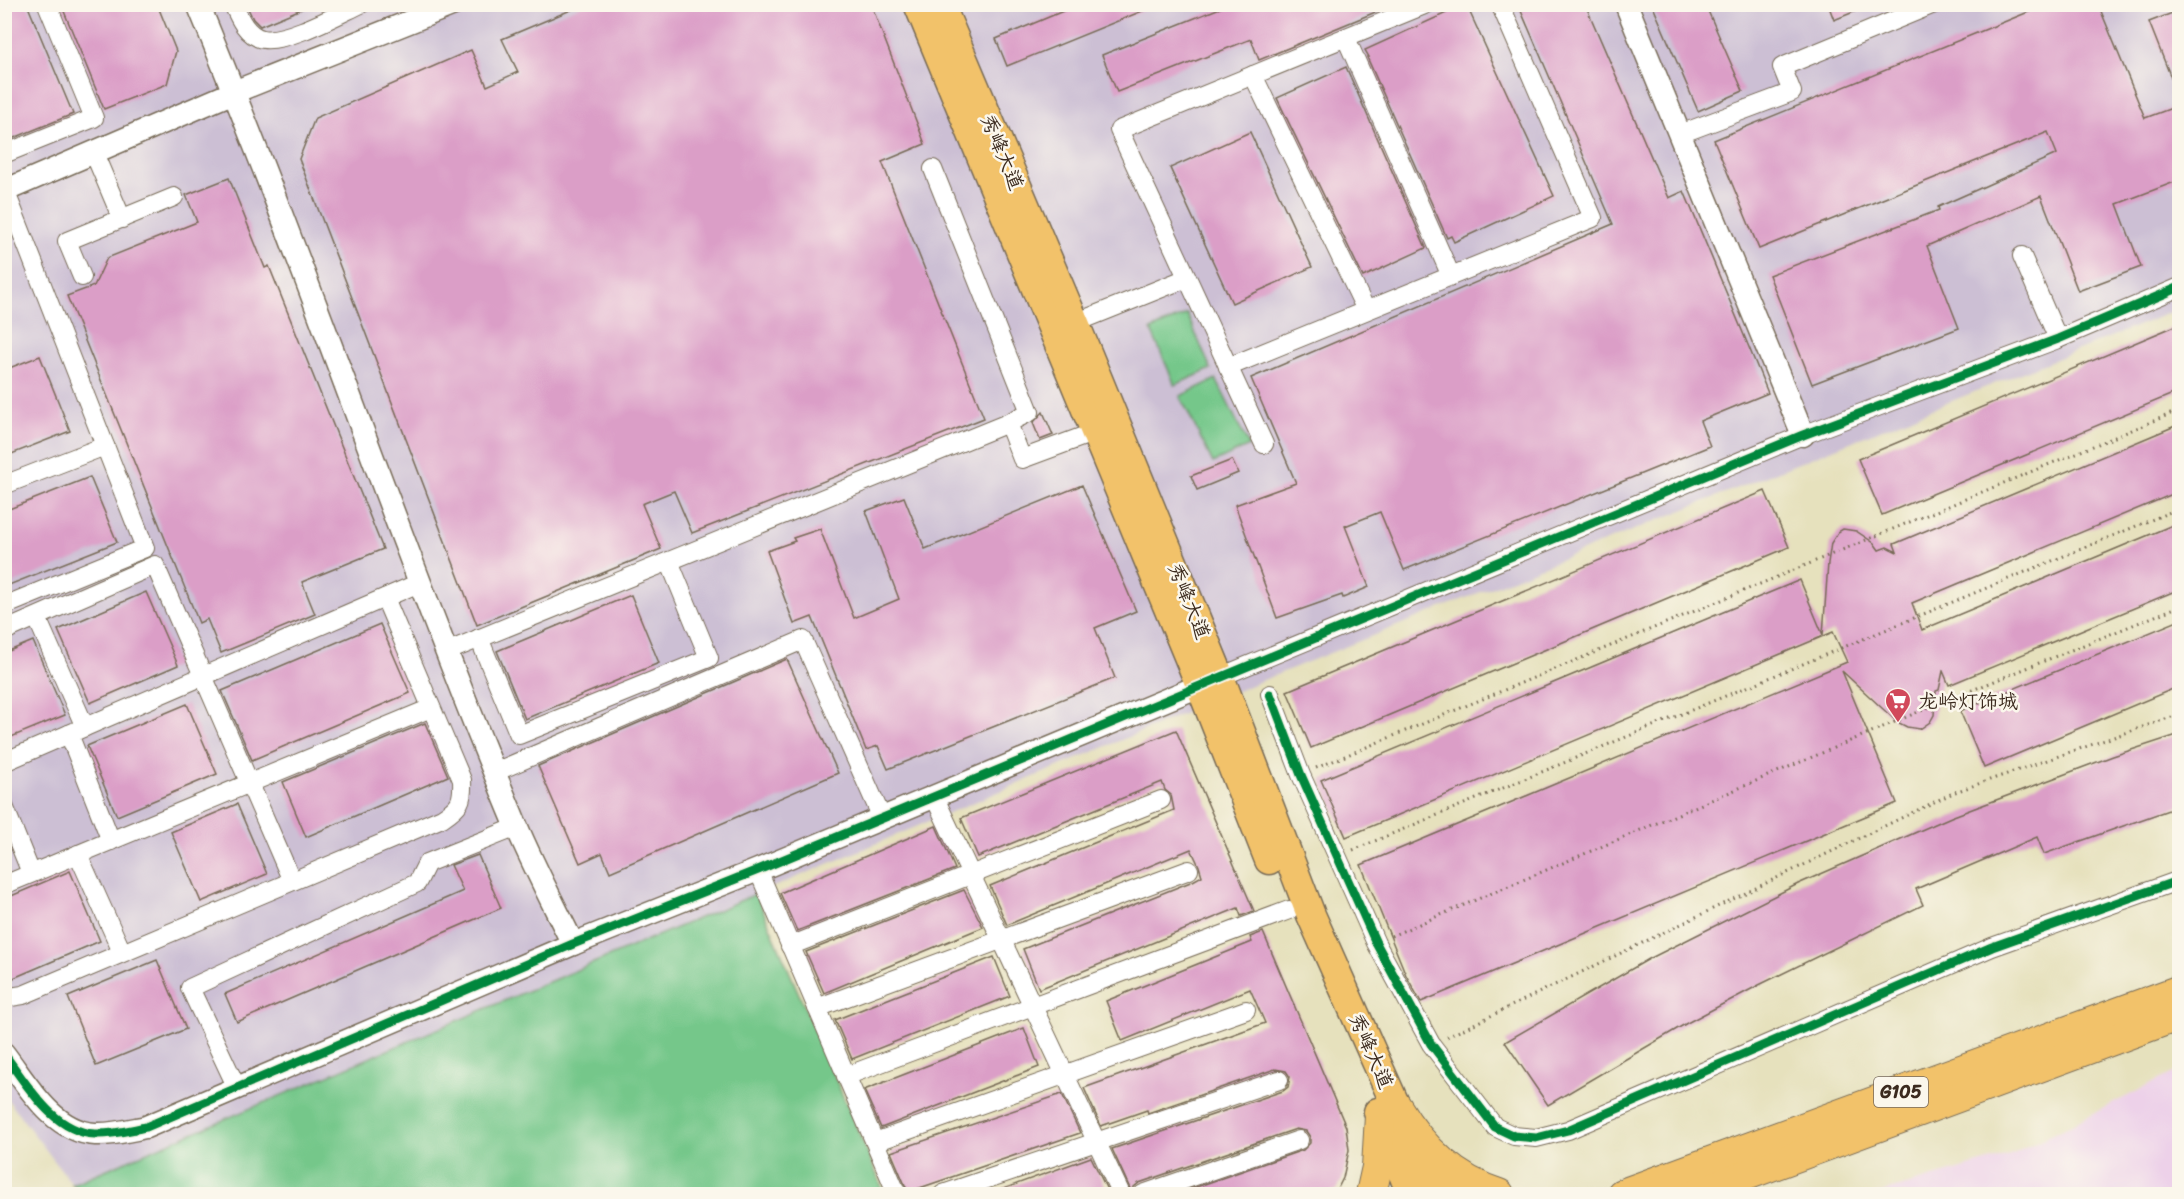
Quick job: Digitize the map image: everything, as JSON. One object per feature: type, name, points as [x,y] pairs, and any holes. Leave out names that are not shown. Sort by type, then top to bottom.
[{"type":"highway","name":"G105","points":[[1624,1194],[2180,990]]},
{"type":"highway","name":"G105","points":[[1695,1194],[2180,1015]]},
{"type":"highway","points":[[1371,1194],[1388,1111]]},
{"type":"highway","points":[[1388,1111],[1436,1158],[1473,1183],[1500,1194]]},
{"type":"main road","name":"秀峰大道","points":[[918,4],[1095,432],[1210,681],[1311,915],[1388,1111],[1412,1194]]},
{"type":"main road","name":"秀峰大道","points":[[940,4],[1075,323],[1210,681],[1289,910],[1388,1111],[1442,1194]]},
{"type":"street","points":[[4,154],[94,118],[47,4]]},
{"type":"street","points":[[198,4],[234,92],[446,652],[517,827],[573,944]]},
{"type":"street","points":[[233,4],[248,31],[263,39],[290,35],[361,4]]},
{"type":"street","points":[[4,606],[145,548],[5,190],[234,92],[454,4]]},
{"type":"street","points":[[1264,444],[1119,130],[1427,4]]},
{"type":"street","points":[[1228,367],[1593,218],[1500,4]]},
{"type":"street","points":[[1626,4],[1803,435]]},
{"type":"street","points":[[1680,134],[1792,92],[1782,67],[1934,4]]},
{"type":"street","points":[[1346,38],[1451,276]]},
{"type":"street","points":[[1253,75],[1366,310]]},
{"type":"street","points":[[94,153],[122,219]]},
{"type":"street","points":[[446,652],[1008,423],[1030,412],[933,169]]},
{"type":"street","points":[[82,277],[67,241],[174,197]]},
{"type":"street","points":[[2022,256],[2058,339]]},
{"type":"street","points":[[1075,323],[1187,278]]},
{"type":"street","points":[[4,1054],[41,1102],[65,1125],[94,1134],[146,1127],[573,944],[758,870],[1803,435],[2058,339],[2180,287]]},
{"type":"street","points":[[1008,423],[1022,459],[1095,432]]},
{"type":"street","points":[[4,485],[105,446]]},
{"type":"street","points":[[479,638],[519,735],[709,658],[669,561]]},
{"type":"street","points":[[4,631],[155,566],[292,881]]},
{"type":"street","points":[[4,762],[419,583]]},
{"type":"street","points":[[4,998],[22,995],[441,818],[457,808],[463,796],[462,780],[385,598]]},
{"type":"street","points":[[36,618],[77,731],[111,841]]},
{"type":"street","points":[[495,772],[803,640],[882,818]]},
{"type":"street","points":[[1270,694],[1301,775],[1376,943],[1431,1044],[1495,1127],[1514,1136],[1536,1138],[1568,1130],[1992,947],[2180,880]]},
{"type":"street","points":[[4,885],[430,708]]},
{"type":"street","points":[[934,796],[1121,1194]]},
{"type":"street","points":[[790,946],[1161,801]]},
{"type":"street","points":[[4,806],[32,873]]},
{"type":"street","points":[[237,1088],[189,988],[417,883],[427,863],[517,827]]},
{"type":"street","points":[[78,854],[122,952]]},
{"type":"street","points":[[758,870],[897,1194]]},
{"type":"street","points":[[817,1008],[1189,870]]},
{"type":"street","points":[[846,1076],[1289,910]]},
{"type":"street","points":[[875,1142],[1246,1010]]},
{"type":"street","points":[[943,1194],[1279,1080]]},
{"type":"street","points":[[1143,1194],[1299,1140]]},
{"type":"path","points":[[1301,775],[2180,410]]},
{"type":"path","points":[[1337,857],[2180,508]]},
{"type":"path","points":[[1376,943],[1923,710],[2180,606]]},
{"type":"path","points":[[1431,1044],[1955,792],[2180,714]]},
{"type":"shaded area","points":[[4,5],[2179,5],[2179,309],[1256,683],[757,894],[885,1194],[83,1194],[72,1184],[5,1096]]},
{"type":"shaded area","points":[[2179,1070],[2179,1194],[1875,1194],[2013,1154]]},
{"type":"green space","points":[[1187,314],[1211,369],[1175,385],[1151,330]]},
{"type":"green space","points":[[1216,379],[1249,446],[1213,463],[1180,396]]},
{"type":"green space","points":[[756,894],[885,1194],[83,1194],[72,1184]]},
{"type":"building","points":[[4,4],[27,4],[73,114],[4,142]]},
{"type":"building","points":[[61,4],[157,4],[176,51],[167,84],[104,109]]},
{"type":"building","points":[[246,4],[311,5],[260,26],[253,19]]},
{"type":"building","points":[[585,4],[871,4],[925,144],[882,162],[984,418],[692,533],[674,491],[642,504],[661,549],[477,625],[299,159],[315,118],[471,50],[487,86],[518,72],[502,39]]},
{"type":"building","points":[[1080,4],[1157,5],[1007,66],[996,39]]},
{"type":"building","points":[[1230,4],[1395,4],[1259,60],[1251,39],[1117,92],[1102,55]]},
{"type":"building","points":[[1466,4],[1554,196],[1454,242],[1451,236],[1447,238],[1365,50]]},
{"type":"building","points":[[1518,4],[1585,4],[1669,198],[1684,191],[1768,393],[1700,421],[1710,446],[1404,570],[1380,512],[1345,526],[1369,587],[1343,598],[1342,595],[1277,618],[1235,505],[1296,483],[1251,378],[1613,224]]},
{"type":"building","points":[[1652,4],[1705,4],[1743,91],[1698,111]]},
{"type":"building","points":[[1828,4],[1871,4],[1871,5],[1834,20]]},
{"type":"building","points":[[2048,4],[2098,4],[2145,118],[2180,105],[2180,180],[2117,204],[2141,267],[2078,291],[2041,196],[1927,246],[1959,328],[1812,384],[1769,275],[1939,210],[1938,207],[2057,154],[2048,132],[1759,249],[1714,140]]},
{"type":"building","points":[[2180,10],[2180,98],[2179,98],[2149,22]]},
{"type":"building","points":[[1346,67],[1426,248],[1363,277],[1277,98]]},
{"type":"building","points":[[1250,132],[1312,267],[1232,303],[1170,168]]},
{"type":"building","points":[[229,178],[265,268],[269,266],[383,549],[302,582],[315,614],[221,653],[207,619],[199,623],[67,296],[94,286],[107,258],[197,222],[186,195]]},
{"type":"building","points":[[2180,324],[2180,391],[1882,515],[1858,459]]},
{"type":"building","points":[[40,356],[70,431],[4,457],[4,370]]},
{"type":"building","points":[[1043,412],[1053,435],[1040,440],[1033,423]]},
{"type":"building","points":[[2180,424],[2180,491],[1912,603],[1922,630],[2180,522],[2180,589],[1949,685],[1943,671],[1939,690],[1936,691],[1934,715],[1930,722],[1920,729],[1907,727],[1897,722],[1842,671],[1897,803],[1421,1002],[1406,975],[1361,865],[1847,662],[1833,632],[1346,837],[1321,780],[1800,580],[1823,635],[1831,543],[1838,532],[1843,529],[1856,531],[1874,543],[1879,550],[1887,547],[1897,552],[1894,544]]},
{"type":"building","points":[[1232,460],[1238,473],[1197,490],[1191,476]]},
{"type":"building","points":[[90,477],[117,542],[4,587],[4,511]]},
{"type":"building","points":[[1082,485],[1136,611],[1095,628],[1115,678],[888,769],[878,746],[866,750],[812,617],[794,624],[767,551],[795,541],[793,538],[820,529],[854,618],[899,599],[866,511],[904,497],[925,549]]},
{"type":"building","points":[[1765,491],[1789,547],[1311,748],[1287,691]]},
{"type":"building","points":[[146,592],[178,665],[90,703],[58,630]]},
{"type":"building","points":[[631,595],[659,663],[525,719],[497,651]]},
{"type":"building","points":[[2180,620],[2180,686],[1984,768],[1960,711]]},
{"type":"building","points":[[380,624],[410,693],[252,760],[222,691]]},
{"type":"building","points":[[33,641],[65,715],[4,740],[4,653]]},
{"type":"building","points":[[787,659],[838,773],[610,872],[602,853],[580,863],[538,766]]},
{"type":"building","points":[[187,704],[217,774],[117,816],[87,746]]},
{"type":"building","points":[[425,723],[448,776],[306,837],[283,782]]},
{"type":"building","points":[[1176,730],[1254,911],[1241,916],[1238,908],[1039,989],[1023,949],[1202,876],[1191,849],[1007,925],[990,886],[1174,810],[1171,795],[1165,790],[1162,782],[978,857],[961,818]]},
{"type":"building","points":[[2180,734],[2180,806],[2044,854],[2037,837],[1916,889],[1923,905],[1687,1023],[1548,1105],[1505,1042],[1649,959],[1798,884],[1951,817],[2113,756]]},
{"type":"building","points":[[237,804],[267,874],[201,902],[171,832]]},
{"type":"building","points":[[936,826],[955,869],[797,931],[780,893]]},
{"type":"building","points":[[478,855],[501,908],[237,1022],[225,994],[463,891],[451,865]]},
{"type":"building","points":[[70,871],[100,941],[4,982],[4,899]]},
{"type":"building","points":[[964,890],[983,927],[824,993],[806,952]]},
{"type":"building","points":[[1263,932],[1346,1127],[1349,1150],[1343,1178],[1337,1190],[1325,1194],[1176,1194],[1303,1150],[1310,1143],[1310,1137],[1306,1131],[1296,1129],[1139,1183],[1134,1187],[1132,1193],[1112,1149],[1283,1091],[1288,1087],[1290,1077],[1286,1071],[1275,1069],[1148,1113],[1147,1110],[1101,1126],[1084,1088],[1265,1023],[1250,989],[1122,1041],[1106,1001],[1252,942],[1250,937]]},
{"type":"building","points":[[994,957],[1010,996],[852,1059],[835,1020]]},
{"type":"building","points":[[157,960],[186,1029],[96,1066],[68,997]]},
{"type":"building","points":[[1024,1028],[1039,1067],[881,1128],[864,1090]]},
{"type":"building","points":[[1062,1094],[1080,1133],[908,1192],[891,1152]]},
{"type":"building","points":[[1091,1157],[1109,1194],[992,1194],[992,1193]]},
{"type":"cycle path","points":[[4,1054],[42,1104],[66,1125],[95,1134],[146,1127],[573,944],[758,870],[1803,435],[2058,339],[2180,287]]},
{"type":"cycle path","points":[[1270,694],[1301,775],[1376,943],[1431,1044],[1495,1127],[1514,1136],[1536,1138],[1568,1130],[1992,947],[2180,880]]},
{"type":"place","name":"龙岭灯饰城","points":[[1898,724]]}]
